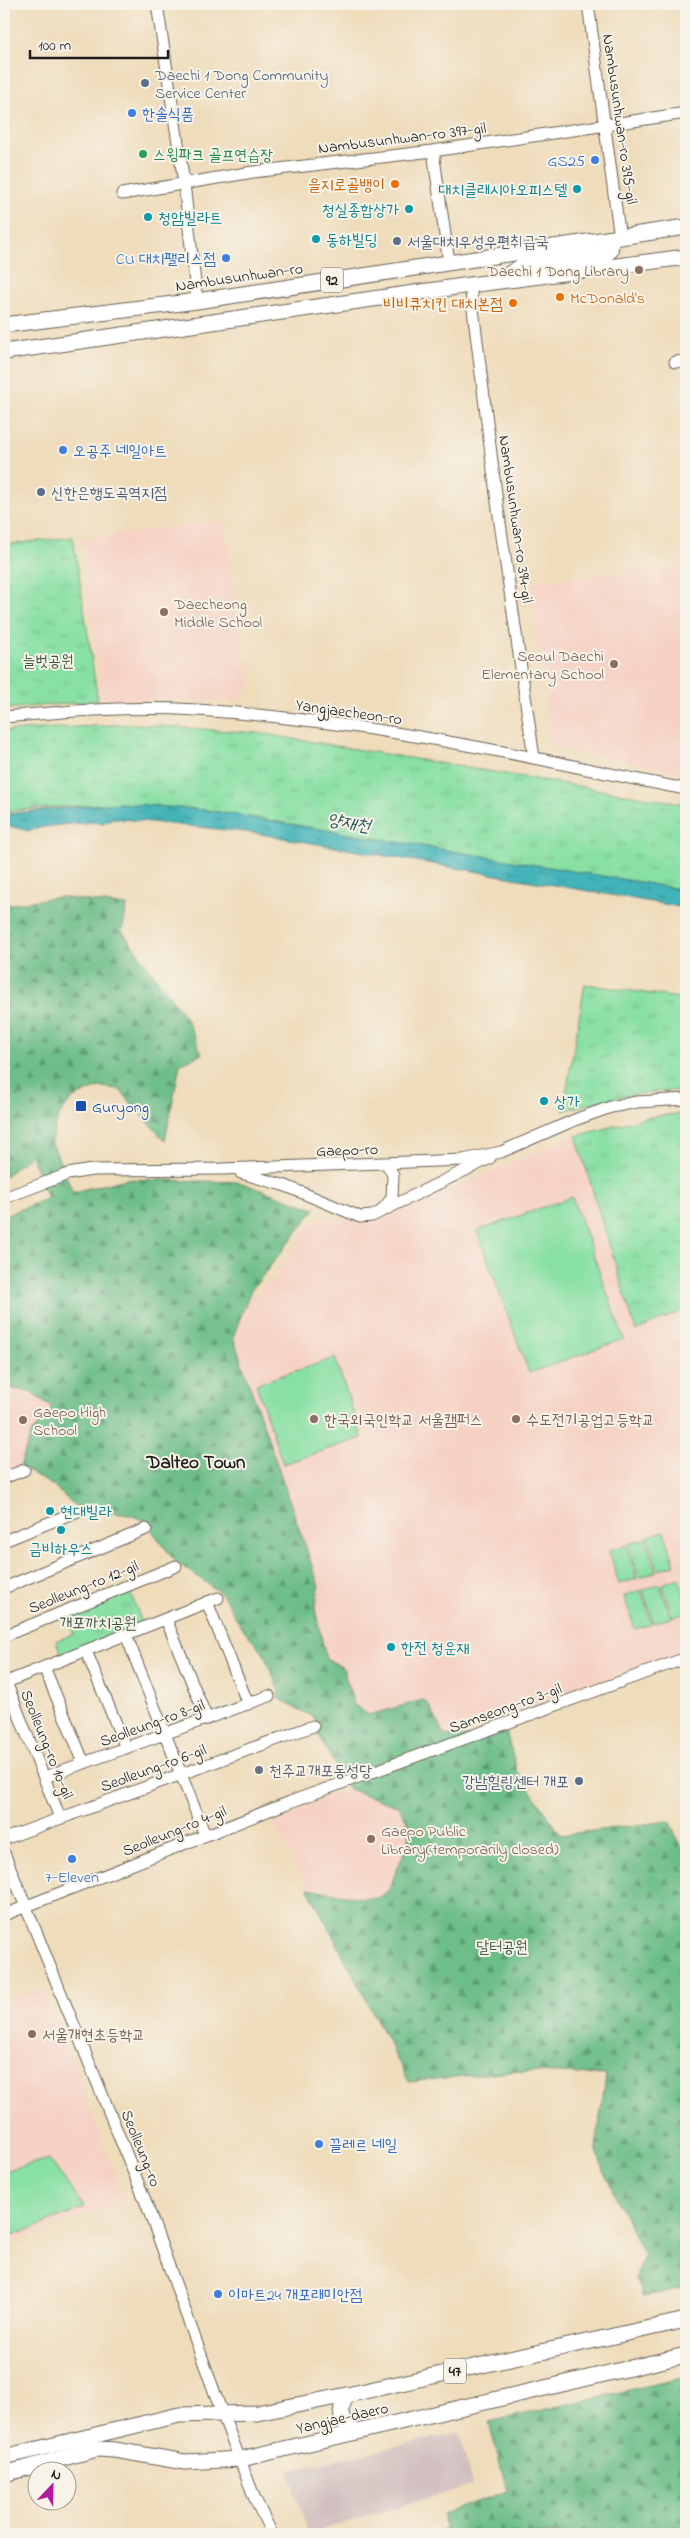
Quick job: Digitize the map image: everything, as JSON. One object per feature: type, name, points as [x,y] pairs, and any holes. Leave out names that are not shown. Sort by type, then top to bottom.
[{"type":"main road","name":"Nambusunhwan-ro","points":[[4,325],[197,301],[686,227]]},
{"type":"main road","points":[[498,281],[522,266],[606,254],[610,251],[613,239]]},
{"type":"main road","name":"92","points":[[4,352],[686,256]]},
{"type":"main road","name":"Yangjae-daero","points":[[4,2456],[179,2415],[222,2412],[256,2413],[347,2395],[686,2320]]},
{"type":"main road","name":"Yangjae-daero","points":[[4,2474],[98,2450],[115,2450],[185,2462],[241,2459],[686,2355]]},
{"type":"main road","points":[[347,2395],[341,2405],[340,2415],[344,2424],[355,2432]]},
{"type":"street","points":[[157,4],[184,183],[197,301]]},
{"type":"street","name":"Nambusunhwan-ro 395-gil","points":[[588,4],[606,125],[613,239]]},
{"type":"street","name":"Nambusunhwan-ro 397-gil","points":[[122,194],[184,183],[433,151],[686,113]]},
{"type":"street","points":[[433,151],[449,263]]},
{"type":"street","name":"Nambusunhwan-ro 394-gil","points":[[470,285],[497,502],[534,758]]},
{"type":"street","name":"Yangjaecheon-ro","points":[[4,717],[109,709],[195,710],[269,716],[381,730],[534,758],[686,790]]},
{"type":"street","name":"Gaepo-ro","points":[[4,1198],[68,1174],[92,1170],[222,1169],[463,1160],[501,1152],[576,1119],[611,1107],[637,1102],[686,1099]]},
{"type":"street","points":[[222,1169],[260,1177],[286,1186],[360,1217],[372,1216],[501,1152]]},
{"type":"street","points":[[380,1212],[392,1198],[393,1175],[388,1164]]},
{"type":"street","points":[[4,1478],[24,1470]]},
{"type":"street","points":[[4,1541],[78,1511]]},
{"type":"street","points":[[4,1588],[146,1529]]},
{"type":"street","name":"Seolleung-ro 12-gil","points":[[4,1636],[176,1566]]},
{"type":"street","name":"Seolleung-ro 10-gil","points":[[60,1818],[45,1777],[4,1681],[86,1651],[218,1598]]},
{"type":"street","points":[[207,1602],[248,1704]]},
{"type":"street","points":[[166,1619],[207,1719]]},
{"type":"street","points":[[126,1635],[205,1834]]},
{"type":"street","points":[[86,1651],[126,1748]]},
{"type":"street","name":"Samseong-ro 3-gil","points":[[335,1786],[686,1658]]},
{"type":"street","name":"Seolleung-ro 10-gil","points":[[44,1667],[84,1763]]},
{"type":"street","name":"Seolleung-ro 8-gil","points":[[45,1777],[269,1696]]},
{"type":"street","name":"Seolleung-ro 6-gil","points":[[4,1839],[313,1726]]},
{"type":"street","name":"Seolleung-ro 4-gil","points":[[4,1914],[27,1907],[205,1834],[335,1786]]},
{"type":"street","name":"Seolleung-ro","points":[[4,1852],[145,2200],[255,2499],[272,2534]]},
{"type":"shaded area","name":"Daecheong Middle School","points":[[223,521],[250,686],[236,701],[102,700],[82,539]]},
{"type":"shaded area","name":"Seoul Daechi Elementary School","points":[[686,566],[686,774],[551,746],[531,582]]},
{"type":"shaded area","name":"수도전기공업고등학교","points":[[576,1136],[636,1331],[686,1309],[686,1652],[444,1735],[429,1706],[423,1700],[369,1715],[354,1705],[343,1668],[326,1658],[315,1609],[319,1586],[233,1337],[250,1298],[273,1280],[309,1223],[348,1217],[382,1219]]},
{"type":"shaded area","name":"Gaepo High School","points":[[4,1387],[30,1392],[52,1407],[31,1434],[20,1466],[4,1472]]},
{"type":"shaded area","points":[[349,1789],[399,1807],[409,1824],[408,1843],[388,1891],[378,1898],[361,1898],[308,1888],[272,1821]]},
{"type":"shaded area","points":[[41,1988],[75,2067],[124,2200],[4,2245],[4,2001]]},
{"type":"shaded area","points":[[459,2432],[472,2485],[308,2534],[289,2471]]},
{"type":"green space","name":"늘벗공원","points":[[73,537],[98,701],[4,709],[4,545]]},
{"type":"green space","points":[[132,724],[258,733],[686,804],[686,890],[206,810],[119,803],[4,811],[4,731]]},
{"type":"green space","name":"달터공원","points":[[59,897],[127,906],[122,931],[187,1020],[202,1054],[180,1064],[165,1141],[119,1089],[99,1087],[73,1098],[59,1115],[51,1141],[73,1192],[127,1179],[239,1182],[315,1209],[250,1292],[233,1337],[319,1586],[315,1609],[326,1658],[343,1668],[354,1705],[369,1715],[423,1700],[429,1705],[444,1735],[468,1737],[505,1728],[517,1771],[561,1835],[669,1821],[686,1856],[686,2287],[643,2297],[635,2279],[644,2256],[603,2170],[596,2147],[606,2075],[511,2071],[409,2082],[308,1888],[361,1898],[378,1898],[388,1891],[408,1843],[409,1824],[399,1807],[349,1789],[319,1737],[315,1718],[278,1698],[279,1691],[264,1654],[241,1626],[222,1594],[175,1561],[144,1520],[130,1515],[79,1509],[52,1485],[20,1466],[31,1434],[52,1407],[30,1392],[4,1387],[4,1285],[7,1276],[4,1265],[4,1216],[48,1198],[31,1155],[4,1177],[4,905]]},
{"type":"green space","points":[[585,984],[686,999],[686,1090],[624,1096],[563,1111]]},
{"type":"green space","points":[[686,1113],[686,1309],[636,1331],[576,1136],[648,1117]]},
{"type":"green space","points":[[572,1197],[624,1339],[529,1373],[477,1231]]},
{"type":"green space","points":[[335,1358],[362,1438],[283,1464],[256,1384]]},
{"type":"green space","points":[[664,1531],[675,1565],[658,1570],[647,1537]]},
{"type":"green space","points":[[645,1539],[656,1572],[639,1578],[628,1544]]},
{"type":"green space","points":[[626,1545],[637,1579],[619,1584],[609,1550]]},
{"type":"green space","points":[[679,1578],[686,1601],[686,1613],[673,1617],[662,1584]]},
{"type":"green space","points":[[660,1584],[671,1618],[654,1623],[643,1590]]},
{"type":"green space","name":"개포까치공원","points":[[129,1590],[143,1624],[63,1657],[56,1641],[74,1634],[66,1614]]},
{"type":"green space","points":[[641,1590],[652,1624],[635,1629],[624,1596]]},
{"type":"green space","points":[[49,2159],[85,2208],[4,2239],[4,2171]]},
{"type":"green space","points":[[686,2377],[686,2534],[434,2534],[444,2529],[443,2514],[507,2491],[489,2422]]},
{"type":"water","points":[[119,803],[206,810],[686,890],[686,908],[254,833],[113,818],[103,823],[66,824],[29,831],[9,826],[4,828],[4,814]]},
{"type":"place","name":"Daechi 1 Dong Community Service Center","points":[[145,83]]},
{"type":"place","name":"한솔식품","points":[[132,113]]},
{"type":"place","name":"스윙파크 골프연습장","points":[[143,154]]},
{"type":"place","name":"GS25","points":[[595,160]]},
{"type":"place","name":"을지로골뱅이","points":[[395,184]]},
{"type":"place","name":"대치클래시아오피스텔","points":[[577,189]]},
{"type":"place","name":"청실종합상가","points":[[409,209]]},
{"type":"place","name":"청암빌라트","points":[[148,217]]},
{"type":"place","name":"동하빌딩","points":[[316,239]]},
{"type":"place","name":"서울대치우성우편취급국","points":[[397,241]]},
{"type":"place","name":"CU 대치팰리스점","points":[[226,258]]},
{"type":"place","name":"Daechi 1 Dong Library","points":[[639,270]]},
{"type":"place","name":"McDonald's","points":[[560,297]]},
{"type":"place","name":"비비큐치킨 대치본점","points":[[513,303]]},
{"type":"place","name":"오공주 네일아트","points":[[63,450]]},
{"type":"place","name":"신한은행도곡역지점","points":[[41,492]]},
{"type":"place","name":"Daecheong Middle School","points":[[164,612]]},
{"type":"place","name":"Seoul Daechi Elementary School","points":[[614,664]]},
{"type":"place","name":"상가","points":[[544,1101]]},
{"type":"place","name":"Guryong","points":[[81,1106]]},
{"type":"place","name":"한국외국인학교 서울캠퍼스","points":[[314,1419]]},
{"type":"place","name":"수도전기공업고등학교","points":[[516,1419]]},
{"type":"place","name":"Gaepo High School","points":[[23,1420]]},
{"type":"place","name":"현대빌라","points":[[50,1511]]},
{"type":"place","name":"금비하우스","points":[[61,1530]]},
{"type":"place","name":"한전 청운재","points":[[391,1647]]},
{"type":"place","name":"천주교개포동성당","points":[[259,1770]]},
{"type":"place","name":"강남힐링센터 개포","points":[[579,1781]]},
{"type":"place","name":"Gaepo Public Library(temporarily closed)","points":[[371,1839]]},
{"type":"place","name":"7-Eleven","points":[[72,1859]]},
{"type":"place","name":"서울개현초등학교","points":[[32,2034]]},
{"type":"place","name":"끌레르 네일","points":[[319,2144]]},
{"type":"place","name":"이마트24 개포래미안점","points":[[218,2294]]},
{"type":"district","name":"Dalteo Town","points":[[196,1461]]},
{"type":"water label","name":"양재천","points":[[349,822]]}]
